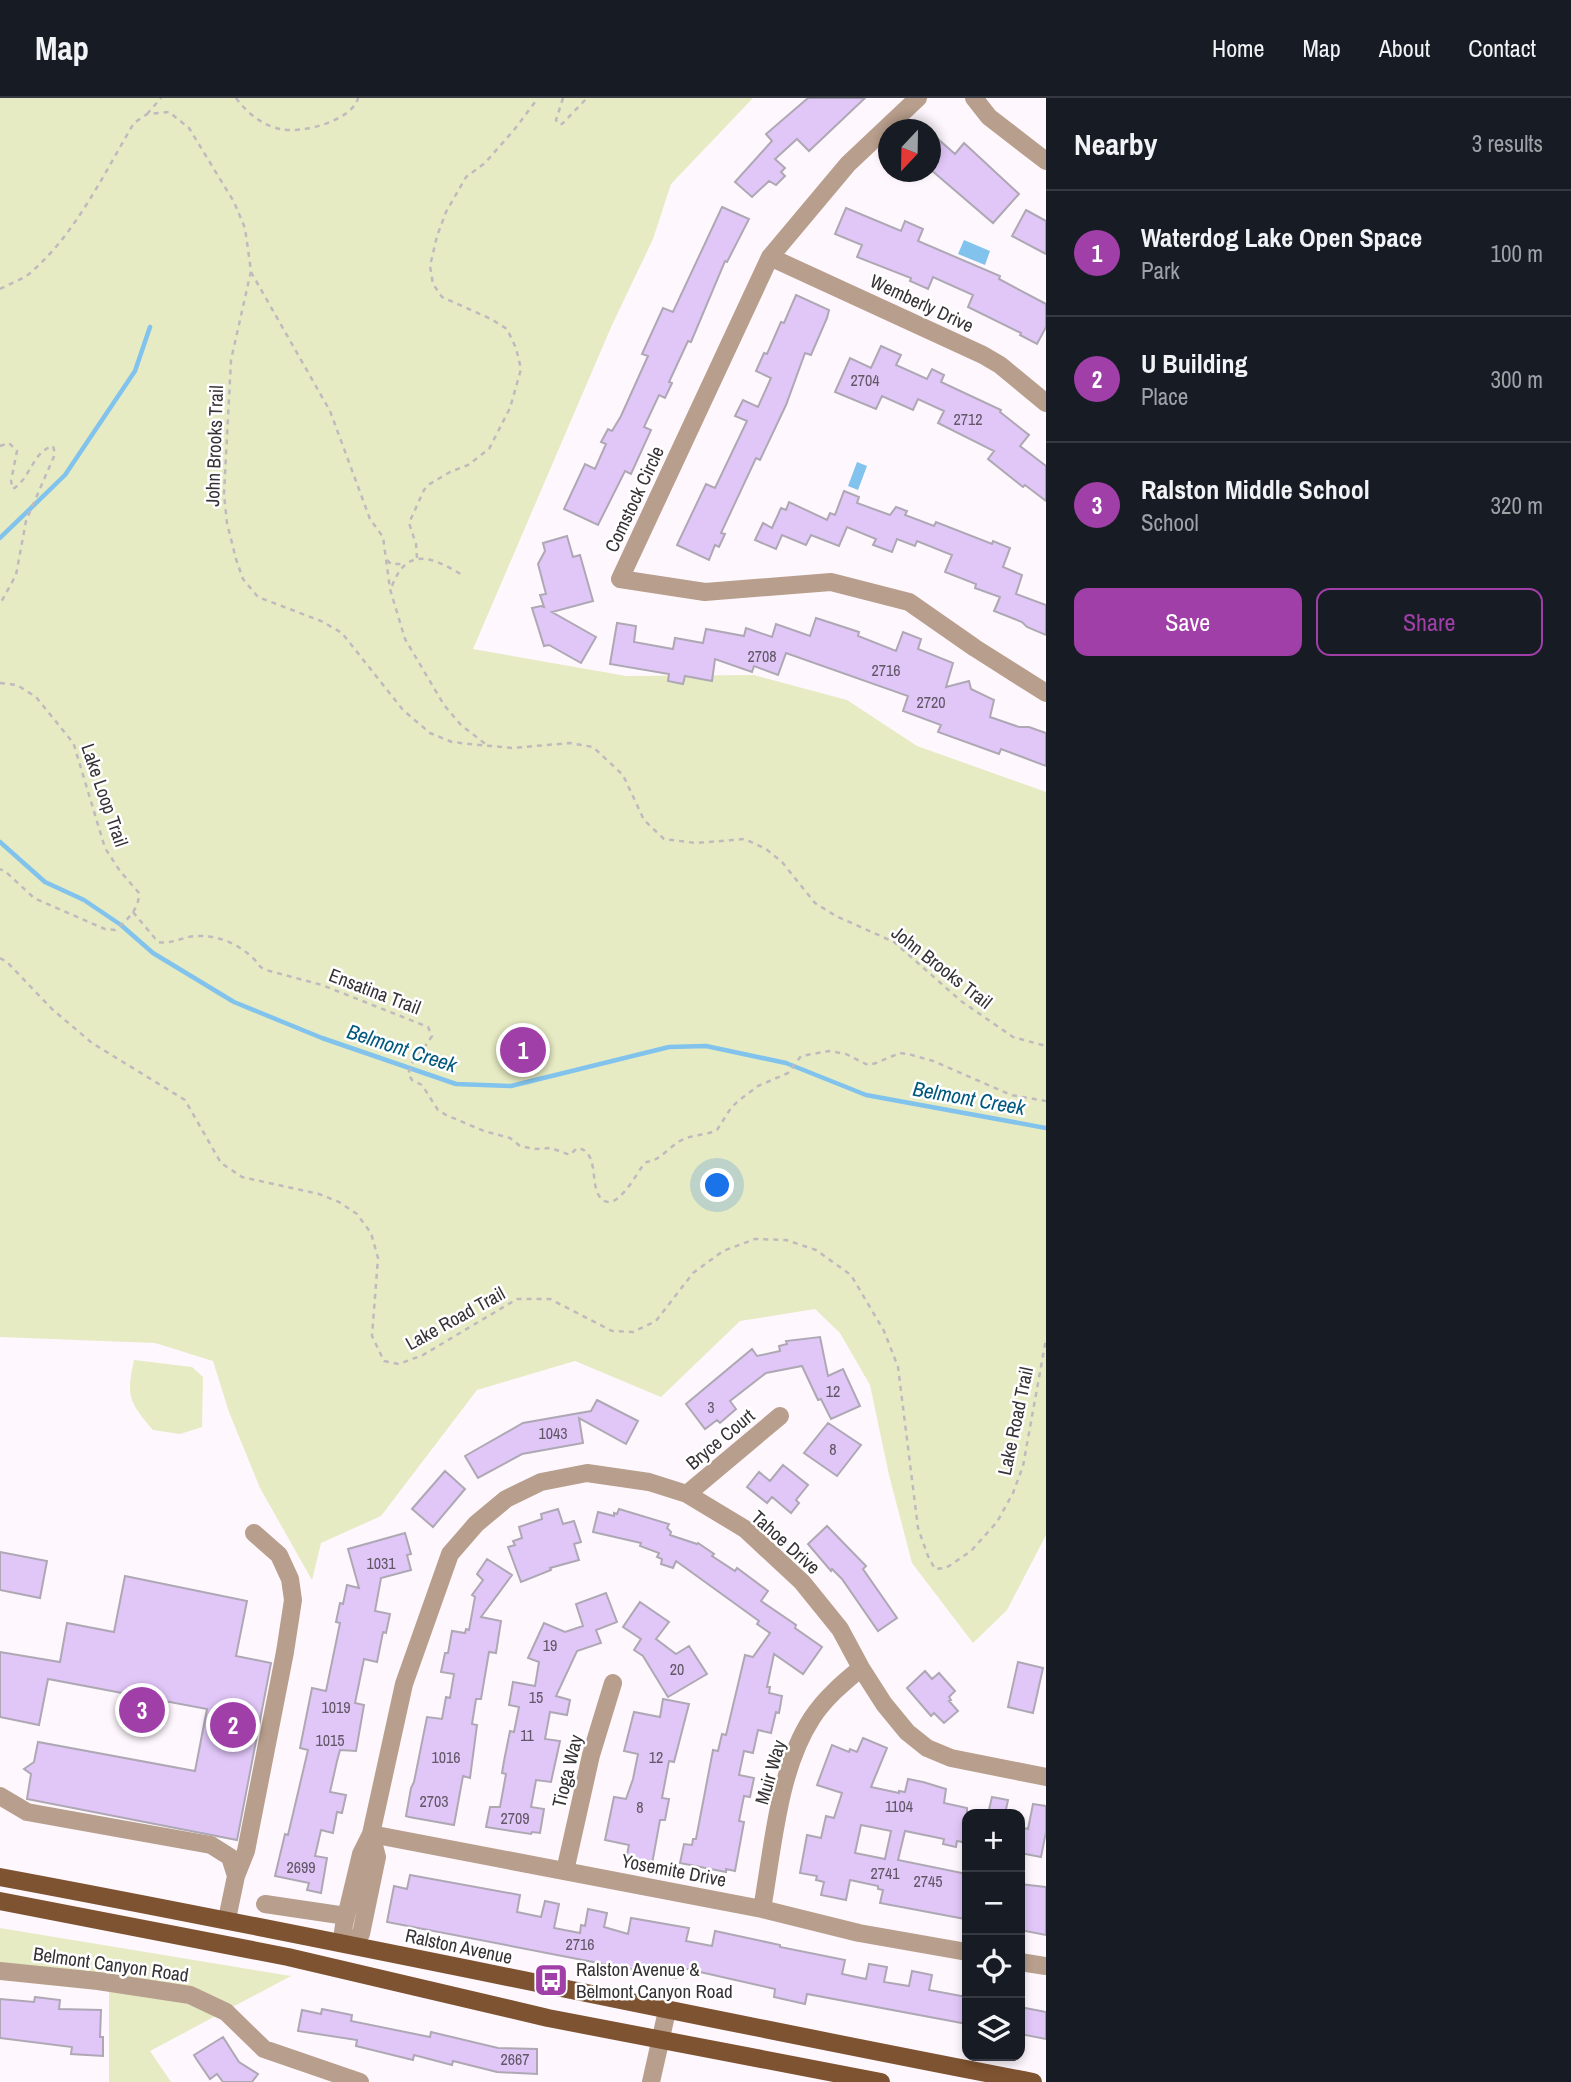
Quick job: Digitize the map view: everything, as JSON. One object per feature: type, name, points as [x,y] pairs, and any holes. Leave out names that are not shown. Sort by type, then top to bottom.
[{"type":"main road","name":"Ralston Avenue","points":[[0,1877],[227,1919],[667,2011],[1033,2082]]},
{"type":"main road","points":[[0,1901],[221,1944],[548,2018],[881,2082]]},
{"type":"main road","points":[[221,1944],[227,1919]]},
{"type":"main road","points":[[345,1971],[350,1944]]},
{"type":"street","name":"Comstock Circle","points":[[918,98],[848,164],[770,257],[620,579],[705,592],[831,582],[909,602],[1046,693]]},
{"type":"street","points":[[974,98],[989,117],[1046,161]]},
{"type":"street","name":"Wemberly Drive","points":[[770,257],[983,355],[1000,365],[1046,403]]},
{"type":"street","name":"Bryce Court","points":[[687,1494],[780,1416]]},
{"type":"street","name":"Tahoe Drive","points":[[371,1834],[377,1857],[360,1934],[350,1944],[343,1931],[346,1916],[361,1854],[371,1834],[404,1684],[450,1554],[476,1524],[506,1499],[541,1482],[587,1473],[649,1482],[687,1494],[745,1530],[802,1582],[840,1629],[860,1668],[884,1704],[907,1732],[927,1748],[951,1758],[1046,1777]]},
{"type":"street","points":[[227,1919],[236,1876],[246,1851],[293,1600],[290,1579],[279,1555],[254,1533]]},
{"type":"street","name":"Muir Way","points":[[762,1909],[783,1792],[798,1746],[818,1710],[831,1694],[860,1668]]},
{"type":"street","name":"Tioga Way","points":[[565,1871],[591,1755],[613,1683]]},
{"type":"street","points":[[0,1796],[27,1812],[211,1845],[230,1857],[236,1876]]},
{"type":"street","name":"Yosemite Drive","points":[[371,1834],[762,1909],[859,1933],[962,1951]]},
{"type":"street","points":[[265,1904],[346,1916]]},
{"type":"street","points":[[1025,1963],[1046,1966]]},
{"type":"street","name":"Belmont Canyon Road","points":[[0,1971],[99,1981],[190,1995],[226,2012],[264,2049],[360,2082]]},
{"type":"street","points":[[651,2082],[667,2011]]},
{"type":"path","points":[[0,289],[27,276],[63,240],[134,122],[147,114],[161,98]]},
{"type":"path","points":[[236,98],[257,120],[283,130],[300,129],[337,119],[353,108],[358,98]]},
{"type":"path","points":[[416,558],[415,538],[409,523],[424,490],[450,472],[480,458],[489,449],[510,408],[521,369],[508,329],[475,311],[442,298],[430,276],[432,252],[446,212],[466,177],[485,163],[538,98]]},
{"type":"path","points":[[564,98],[556,120],[558,124],[562,124],[587,98]]},
{"type":"path","name":"John Brooks Trail","points":[[147,114],[169,112],[189,128],[234,202],[245,228],[251,271],[231,360],[224,495],[227,523],[243,579],[258,597],[321,621],[342,633],[403,710],[430,733],[452,741],[488,746],[512,748],[570,743],[593,747],[623,775],[644,820],[664,839],[696,843],[746,839],[765,849],[782,862],[815,904],[894,942],[961,1001],[1013,1037],[1046,1046]]},
{"type":"path","points":[[251,271],[330,411],[370,519],[383,537],[390,589],[405,639],[430,683],[461,725],[488,746]]},
{"type":"path","points":[[0,446],[9,443],[17,451],[10,481],[13,489],[22,484],[42,452],[53,446],[53,460],[26,521],[16,575],[0,604]]},
{"type":"path","points":[[390,589],[401,566],[416,558],[440,562],[462,575]]},
{"type":"path","points":[[386,559],[391,564],[406,563]]},
{"type":"path","name":"Lake Loop Trail","points":[[0,682],[17,685],[36,697],[74,745],[105,848],[139,893],[139,901],[133,912]]},
{"type":"path","points":[[0,869],[34,898],[105,929],[115,930],[133,912]]},
{"type":"path","name":"Ensatina Trail","points":[[133,912],[158,942],[171,942],[190,936],[225,940],[241,948],[259,967],[266,970],[322,985],[422,1023],[431,1031],[432,1036],[422,1051],[416,1054],[408,1074],[412,1080],[422,1085],[438,1110],[510,1138],[527,1148],[551,1148],[566,1155],[578,1148],[583,1149],[589,1154],[593,1166],[597,1192],[602,1199],[608,1201],[614,1201],[620,1196],[634,1182],[647,1162],[655,1160],[683,1139],[717,1130],[738,1101],[758,1086],[788,1073],[796,1060],[807,1054],[838,1051],[868,1065],[900,1052],[933,1061],[1011,1095],[1046,1101]]},
{"type":"path","name":"Lake Road Trail","points":[[0,958],[52,1009],[92,1043],[185,1100],[221,1163],[242,1177],[319,1194],[339,1202],[357,1214],[371,1233],[378,1258],[372,1336],[384,1361],[399,1364],[424,1355],[517,1299],[550,1299],[612,1331],[633,1332],[656,1321],[693,1273],[723,1251],[755,1240],[786,1240],[816,1250],[850,1275],[884,1331],[898,1367],[918,1528],[935,1569],[946,1568],[971,1551],[997,1522],[1013,1493],[1023,1466],[1046,1339]]},
{"type":"green space","points":[[0,98],[753,98],[671,184],[653,239],[612,325],[473,649],[626,676],[754,675],[847,700],[917,746],[1046,792],[1046,1535],[1007,1610],[973,1643],[912,1563],[889,1475],[870,1385],[840,1333],[815,1309],[740,1321],[661,1397],[575,1361],[477,1390],[381,1516],[321,1543],[312,1580],[260,1488],[229,1412],[213,1361],[155,1343],[0,1337]]},
{"type":"green space","points":[[134,1360],[192,1367],[203,1377],[202,1427],[180,1434],[153,1430],[134,1405],[130,1391]]},
{"type":"green space","points":[[0,1928],[291,1976],[150,2051],[171,2082],[109,2082],[109,1987],[0,1972]]},
{"type":"water","points":[[964,240],[990,251],[985,265],[958,254]]},
{"type":"water","points":[[857,462],[867,466],[858,490],[848,486]]},
{"type":"building","points":[[808,98],[865,98],[809,151],[797,139],[775,159],[785,168],[781,172],[785,176],[776,185],[769,181],[752,197],[735,182],[772,141],[766,134]]},
{"type":"building","points":[[941,142],[955,154],[964,143],[1019,194],[993,223],[941,178]]},
{"type":"building","points":[[722,207],[749,219],[727,262],[725,261],[691,342],[688,341],[669,382],[672,383],[665,398],[659,395],[644,427],[651,430],[631,474],[625,471],[598,525],[564,509],[585,464],[595,469],[606,444],[601,442],[608,429],[612,431],[621,416],[648,356],[642,354],[663,308],[673,312]]},
{"type":"building","points":[[846,208],[901,231],[905,221],[923,229],[918,241],[1000,276],[999,279],[1046,304],[1046,327],[1037,344],[1020,335],[1021,333],[968,307],[973,295],[933,277],[928,289],[910,281],[911,278],[857,257],[862,245],[835,234]]},
{"type":"building","points":[[1026,210],[1046,221],[1046,254],[1012,236]]},
{"type":"building","points":[[796,295],[829,310],[827,318],[811,355],[805,353],[786,405],[760,460],[756,458],[721,533],[725,534],[719,547],[715,545],[709,560],[677,545],[706,484],[715,488],[747,421],[735,416],[743,400],[758,407],[771,378],[756,371],[781,322],[784,323]]},
{"type":"building","points":[[881,346],[901,355],[896,365],[927,379],[932,369],[944,375],[941,382],[1001,410],[1000,412],[1029,435],[1020,446],[1046,466],[1046,501],[1025,485],[1023,487],[988,459],[994,451],[938,423],[944,411],[918,399],[913,410],[882,396],[876,409],[835,392],[850,358],[871,368]]},
{"type":"building","points":[[844,491],[859,497],[857,503],[890,515],[896,507],[907,511],[905,515],[934,526],[936,522],[992,544],[993,541],[1010,548],[1003,567],[1022,575],[1016,594],[1046,605],[1046,635],[994,611],[1000,597],[975,588],[976,584],[945,572],[952,555],[917,541],[915,546],[897,539],[892,552],[873,545],[876,539],[847,527],[839,546],[811,535],[806,545],[782,535],[776,549],[755,540],[763,523],[772,528],[781,508],[786,510],[789,502],[827,520],[830,513],[835,515]]},
{"type":"building","points":[[567,536],[573,557],[580,555],[593,601],[552,612],[596,637],[581,663],[549,645],[544,646],[532,608],[544,607],[540,595],[546,594],[538,564],[545,551],[543,543]]},
{"type":"building","points":[[816,618],[859,632],[858,636],[896,651],[903,632],[921,639],[918,649],[953,663],[946,687],[969,681],[971,689],[994,700],[990,717],[1046,733],[1046,766],[1001,749],[999,754],[938,732],[941,725],[903,711],[908,696],[786,653],[778,675],[754,666],[752,672],[715,659],[712,681],[685,676],[683,684],[668,681],[669,674],[610,664],[617,623],[636,626],[634,642],[673,649],[675,638],[703,643],[706,629],[744,636],[746,628],[772,637],[776,624],[810,636]]},
{"type":"building","points":[[820,1337],[828,1376],[843,1369],[860,1406],[831,1419],[821,1399],[818,1400],[802,1366],[766,1373],[730,1401],[736,1409],[720,1423],[717,1420],[705,1429],[686,1404],[752,1349],[757,1356],[780,1351],[779,1346],[787,1344],[786,1341]]},
{"type":"building","points":[[597,1400],[638,1421],[626,1444],[579,1418],[583,1443],[522,1454],[478,1478],[465,1456],[523,1423],[591,1411]]},
{"type":"building","points":[[828,1423],[861,1445],[837,1476],[804,1453]]},
{"type":"building","points":[[783,1465],[808,1485],[796,1500],[799,1503],[791,1513],[772,1497],[767,1503],[747,1487],[759,1472],[770,1481]]},
{"type":"building","points":[[445,1471],[465,1489],[433,1527],[412,1509]]},
{"type":"building","points":[[558,1509],[563,1524],[574,1521],[581,1542],[574,1544],[579,1560],[550,1568],[551,1570],[521,1582],[508,1547],[515,1545],[513,1541],[522,1538],[519,1527],[542,1519],[541,1514]]},
{"type":"building","points":[[619,1509],[669,1524],[667,1528],[671,1532],[670,1535],[698,1543],[735,1571],[737,1568],[768,1591],[761,1601],[822,1647],[803,1674],[774,1654],[767,1687],[770,1687],[769,1693],[782,1696],[779,1713],[776,1712],[771,1733],[758,1730],[753,1753],[744,1751],[739,1775],[754,1778],[750,1797],[744,1796],[739,1821],[744,1822],[735,1871],[726,1869],[726,1872],[680,1863],[684,1844],[692,1845],[693,1839],[696,1839],[713,1750],[718,1751],[722,1734],[726,1735],[745,1655],[753,1657],[770,1633],[757,1624],[759,1621],[676,1561],[673,1568],[661,1564],[662,1559],[657,1557],[659,1553],[640,1546],[641,1543],[593,1532],[598,1512],[614,1516]]},
{"type":"building","points":[[827,1526],[866,1566],[863,1569],[897,1618],[878,1631],[842,1579],[832,1569],[831,1571],[808,1544]]},
{"type":"building","points":[[405,1533],[411,1554],[407,1555],[411,1570],[381,1578],[375,1611],[390,1614],[386,1633],[383,1632],[377,1662],[364,1659],[355,1703],[364,1705],[356,1751],[340,1750],[337,1761],[330,1792],[346,1795],[342,1813],[337,1812],[333,1833],[321,1830],[315,1856],[327,1858],[321,1893],[307,1890],[309,1883],[275,1876],[285,1834],[288,1835],[308,1750],[300,1748],[312,1688],[326,1691],[340,1623],[336,1622],[340,1603],[343,1604],[347,1585],[359,1588],[348,1549]]},
{"type":"building","points":[[0,1552],[47,1561],[40,1598],[0,1590]]},
{"type":"building","points":[[487,1559],[512,1575],[481,1617],[501,1621],[496,1653],[489,1652],[481,1699],[476,1699],[472,1724],[477,1725],[470,1778],[463,1776],[454,1825],[409,1817],[406,1816],[411,1788],[427,1717],[442,1719],[446,1697],[450,1698],[454,1674],[441,1672],[445,1653],[448,1653],[452,1631],[465,1633],[466,1629],[469,1630],[475,1597],[472,1595],[483,1580],[477,1574]]},
{"type":"building","points":[[125,1576],[247,1601],[236,1656],[271,1663],[237,1840],[27,1799],[31,1774],[24,1769],[34,1762],[38,1742],[195,1771],[207,1709],[48,1679],[39,1725],[0,1717],[0,1652],[60,1662],[67,1623],[114,1632]]},
{"type":"building","points":[[606,1593],[617,1622],[596,1630],[601,1643],[577,1651],[556,1696],[570,1700],[567,1715],[550,1712],[545,1739],[560,1741],[551,1782],[536,1780],[531,1807],[544,1809],[540,1833],[486,1827],[490,1807],[500,1807],[506,1774],[502,1773],[504,1761],[510,1731],[514,1732],[519,1707],[509,1705],[513,1682],[535,1686],[539,1662],[528,1658],[544,1623],[565,1632],[583,1626],[576,1604]]},
{"type":"building","points":[[640,1602],[669,1622],[656,1639],[676,1654],[689,1646],[707,1674],[668,1697],[643,1656],[634,1650],[641,1639],[623,1627]]},
{"type":"building","points":[[1018,1662],[1043,1668],[1033,1713],[1008,1707]]},
{"type":"building","points":[[925,1671],[932,1679],[939,1673],[955,1691],[949,1701],[958,1711],[944,1723],[934,1713],[931,1716],[907,1688]]},
{"type":"building","points":[[663,1699],[689,1704],[674,1762],[669,1761],[662,1798],[669,1799],[665,1820],[660,1820],[652,1864],[626,1859],[629,1845],[605,1840],[614,1797],[626,1799],[633,1779],[638,1754],[624,1751],[634,1712],[660,1717]]},
{"type":"building","points":[[863,1738],[887,1748],[871,1787],[899,1793],[905,1792],[908,1779],[923,1782],[946,1789],[944,1803],[967,1808],[962,1809],[962,1842],[957,1841],[956,1847],[943,1844],[944,1839],[905,1831],[898,1860],[962,1873],[962,1918],[880,1903],[883,1890],[878,1889],[878,1886],[850,1880],[846,1900],[821,1895],[824,1882],[816,1880],[817,1876],[800,1873],[807,1835],[821,1838],[826,1816],[834,1818],[842,1793],[817,1785],[832,1745],[849,1752],[850,1749],[857,1752]],"holes":[[[861,1825],[891,1831],[885,1859],[855,1853]]]},
{"type":"building","points":[[992,1797],[1008,1800],[1006,1809],[989,1809]]},
{"type":"building","points":[[1033,1804],[1046,1806],[1046,1832],[1041,1857],[1025,1854],[1025,1828],[1028,1829]]},
{"type":"building","points":[[410,1875],[520,1895],[517,1912],[541,1917],[545,1901],[559,1904],[554,1928],[580,1933],[581,1925],[585,1926],[588,1909],[607,1913],[604,1927],[628,1934],[631,1918],[689,1928],[686,1941],[712,1946],[715,1931],[845,1960],[842,1974],[866,1979],[869,1964],[887,1967],[884,1982],[909,1986],[912,1971],[932,1975],[929,1990],[962,1996],[962,2023],[807,1994],[805,2004],[774,1997],[775,1989],[678,1967],[676,1978],[387,1922],[394,1886],[407,1889]]},
{"type":"building","points":[[1025,1885],[1046,1887],[1046,1935],[1025,1931]]},
{"type":"building","points":[[35,1997],[60,2000],[59,2009],[101,2010],[100,2037],[103,2037],[103,2056],[71,2054],[72,2047],[0,2038],[0,1999],[34,2002]]},
{"type":"building","points":[[1025,2008],[1046,2012],[1046,2039],[1025,2035]]},
{"type":"building","points":[[322,2009],[352,2015],[351,2021],[430,2037],[431,2032],[498,2048],[537,2049],[537,2074],[497,2072],[453,2061],[452,2065],[414,2055],[413,2060],[356,2046],[357,2040],[298,2031],[302,2010],[321,2014]]},
{"type":"building","points":[[223,2037],[239,2062],[258,2074],[252,2082],[223,2082],[217,2074],[210,2079],[197,2060],[194,2055]]},
{"type":"waterway","points":[[0,538],[65,475],[135,371],[150,327]]},
{"type":"waterway","name":"Belmont Creek","points":[[0,842],[45,882],[84,900],[121,925],[153,953],[234,1002],[322,1038],[456,1084],[511,1086],[669,1047],[706,1046],[786,1063],[866,1095],[1046,1128]]},
{"type":"place","name":"Waterdog Lake Open Space","points":[[523,1050]]},
{"type":"place","name":"Ralston Middle School","points":[[142,1710]]},
{"type":"place","name":"U Building","points":[[233,1725]]},
{"type":"place","name":"Ralston Avenue & Belmont Canyon Road","points":[[551,1980]]}]
